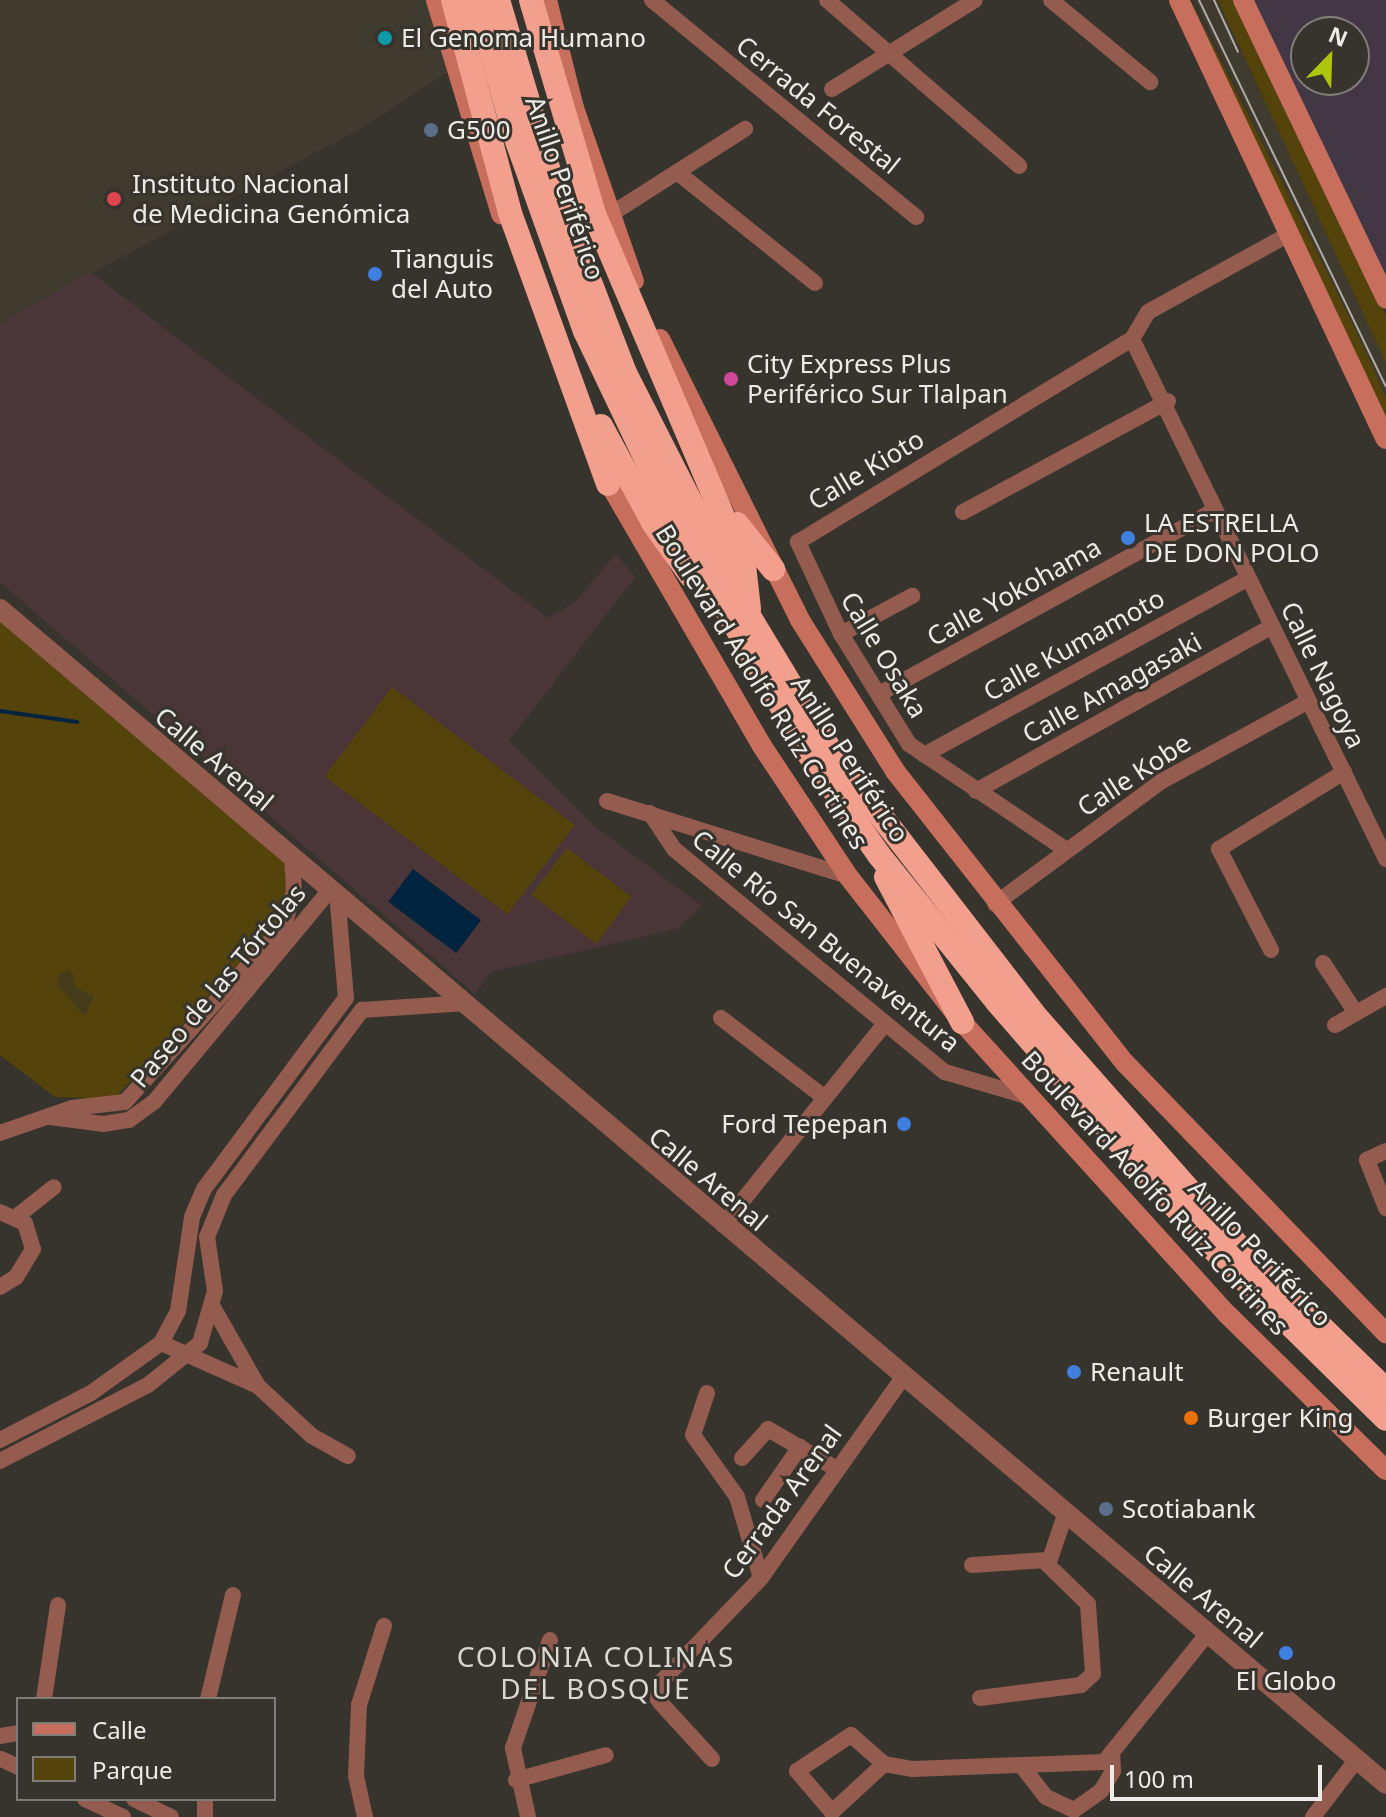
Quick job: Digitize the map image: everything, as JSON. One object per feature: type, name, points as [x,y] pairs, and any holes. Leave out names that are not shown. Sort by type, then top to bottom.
[{"type":"highway","points":[[453,0],[510,213],[575,378],[654,524],[723,611]]},
{"type":"highway","name":"Anillo Periférico","points":[[477,0],[514,133],[585,331],[723,611],[879,855],[1206,1242],[1386,1419]]},
{"type":"highway","name":"Anillo Periférico","points":[[498,0],[554,188],[625,373],[749,616],[860,794],[979,949],[1239,1247],[1386,1390]]},
{"type":"highway","points":[[544,0],[594,214],[689,444],[744,565],[749,616]]},
{"type":"highway","points":[[575,378],[608,484]]},
{"type":"highway","points":[[700,468],[773,569]]},
{"type":"highway","points":[[879,855],[896,903],[962,1022]]},
{"type":"main road","name":"Boulevard Adolfo Ruiz Cortines","points":[[436,0],[474,144],[608,484],[762,746],[848,876],[962,1022],[1228,1315],[1386,1470]]},
{"type":"main road","points":[[544,0],[611,214],[706,441],[773,569],[895,771],[995,904],[1125,1063],[1386,1333]]},
{"type":"main road","points":[[1179,0],[1386,439]]},
{"type":"main road","points":[[1243,0],[1386,298]]},
{"type":"street","name":"Cerrada Forestal","points":[[652,0],[916,217]]},
{"type":"street","points":[[827,0],[1019,166]]},
{"type":"street","points":[[832,89],[975,0]]},
{"type":"street","points":[[1051,0],[1150,82]]},
{"type":"street","points":[[611,214],[745,129]]},
{"type":"street","points":[[677,172],[815,283]]},
{"type":"street","name":"Calle Kioto","points":[[797,553],[805,534],[1132,339],[1148,312],[1291,233]]},
{"type":"street","name":"Calle Nagoya","points":[[1132,339],[1168,401],[1215,510],[1386,859]]},
{"type":"street","points":[[963,512],[1168,401]]},
{"type":"street","name":"Calle Yokohama","points":[[879,694],[1215,510]]},
{"type":"street","name":"Calle Osaka","points":[[797,553],[841,634],[879,694],[924,755],[1065,849]]},
{"type":"street","name":"Calle Kumamoto","points":[[924,755],[1248,578]]},
{"type":"street","points":[[841,634],[912,596]]},
{"type":"street","name":"Calle Arenal","points":[[0,609],[1386,1784]]},
{"type":"street","name":"Calle Amagasaki","points":[[976,791],[1272,626]]},
{"type":"street","name":"Calle Kobe","points":[[995,904],[1065,849],[1162,781],[1309,701]]},
{"type":"street","points":[[1271,950],[1219,849],[1344,772]]},
{"type":"street","points":[[607,801],[848,876]]},
{"type":"street","name":"Calle Río San Buenaventura","points":[[650,813],[674,849],[884,1025],[945,1072],[1032,1098]]},
{"type":"street","name":"Paseo de las Tórtolas","points":[[0,1132],[48,1117],[125,1102],[284,926],[294,891],[292,856]]},
{"type":"street","points":[[334,891],[346,998],[351,1009],[466,1003]]},
{"type":"street","name":"Paseo de las Tórtolas","points":[[48,1117],[103,1124],[129,1120],[154,1102],[334,891]]},
{"type":"street","points":[[1323,963],[1356,1013]]},
{"type":"street","points":[[1335,1025],[1386,996]]},
{"type":"street","points":[[0,1440],[91,1393],[161,1343],[178,1311],[192,1217],[204,1189],[346,998]]},
{"type":"street","points":[[348,1456],[312,1436],[258,1386],[214,1309],[207,1237],[224,1195],[362,1010]]},
{"type":"street","points":[[721,1018],[825,1098]]},
{"type":"street","points":[[723,1225],[884,1025]]},
{"type":"street","points":[[321,1031],[338,1044]]},
{"type":"street","points":[[1386,1151],[1367,1160],[1386,1208]]},
{"type":"street","points":[[0,1287],[16,1277],[33,1249],[33,1234],[8,1214],[54,1187]]},
{"type":"street","points":[[0,1461],[148,1385],[189,1356],[214,1309]]},
{"type":"street","points":[[161,1343],[258,1386]]},
{"type":"street","name":"Cerrada Arenal","points":[[712,1759],[656,1692],[761,1578],[835,1468],[904,1376]]},
{"type":"street","points":[[707,1393],[693,1435],[737,1497],[761,1578]]},
{"type":"street","points":[[742,1458],[768,1429],[835,1468]]},
{"type":"street","points":[[763,1500],[800,1447]]},
{"type":"street","points":[[1048,1560],[1065,1515]]},
{"type":"street","points":[[972,1565],[1048,1560]]},
{"type":"street","points":[[980,1698],[1081,1685],[1093,1674],[1088,1604],[1048,1560]]},
{"type":"street","points":[[208,1697],[233,1595]]},
{"type":"street","points":[[44,1697],[58,1605]]},
{"type":"street","points":[[365,1817],[356,1776],[359,1705],[384,1626]]},
{"type":"street","points":[[884,1764],[832,1812],[797,1771],[851,1735],[884,1764],[1104,1762],[1208,1633]]},
{"type":"street","points":[[528,1817],[516,1780],[519,1716],[550,1640]]},
{"type":"street","points":[[1021,1765],[1046,1797],[1074,1810],[1101,1791],[1113,1771],[1112,1754]]},
{"type":"street","points":[[516,1780],[606,1755]]},
{"type":"street","points":[[1313,1817],[1357,1759]]},
{"type":"street","points":[[89,1801],[123,1817]]},
{"type":"street","points":[[138,1801],[171,1817]]},
{"type":"shaded area","name":"Instituto Nacional de Medicina Genómica","points":[[0,0],[429,0],[451,70],[365,126],[0,323]]},
{"type":"shaded area","points":[[1194,0],[1218,0],[1386,362],[1386,397]]},
{"type":"shaded area","points":[[1244,0],[1386,0],[1386,298]]},
{"type":"shaded area","points":[[90,272],[548,618],[575,602],[616,554],[635,577],[509,741],[593,825],[702,906],[677,929],[491,972],[475,994],[0,582],[0,323]]},
{"type":"green space","points":[[1191,0],[1360,339],[1386,397],[1386,426]]},
{"type":"green space","points":[[1218,0],[1238,0],[1386,315],[1386,363]]},
{"type":"green space","points":[[0,618],[285,862],[288,910],[114,1099],[55,1097],[0,1055]]},
{"type":"green space","points":[[392,687],[575,825],[507,914],[325,776]]},
{"type":"green space","points":[[567,848],[632,897],[596,944],[531,895]]},
{"type":"sand","points":[[71,970],[77,988],[94,997],[84,1016],[59,986],[57,976]]},
{"type":"water","points":[[413,869],[481,920],[456,953],[388,902]]},
{"type":"waterway","points":[[0,711],[77,722]]},
{"type":"tram line","points":[[1199,0],[1386,386]]},
{"type":"tram line","points":[[1214,0],[1238,52]]},
{"type":"place","name":"El Genoma Humano","points":[[385,38]]},
{"type":"place","name":"G500","points":[[431,130]]},
{"type":"place","name":"Instituto Nacional de Medicina Genómica","points":[[114,199]]},
{"type":"place","name":"Tianguis del Auto","points":[[375,274]]},
{"type":"place","name":"City Express Plus Periférico Sur Tlalpan","points":[[731,379]]},
{"type":"place","name":"LA ESTRELLA DE DON POLO","points":[[1128,538]]},
{"type":"place","name":"Ford Tepepan","points":[[904,1124]]},
{"type":"place","name":"Renault","points":[[1074,1372]]},
{"type":"place","name":"Burger King","points":[[1191,1418]]},
{"type":"place","name":"Scotiabank","points":[[1106,1509]]},
{"type":"place","name":"El Globo","points":[[1286,1653]]},
{"type":"district","name":"COLONIA COLINAS DEL BOSQUE","points":[[596,1672]]}]
